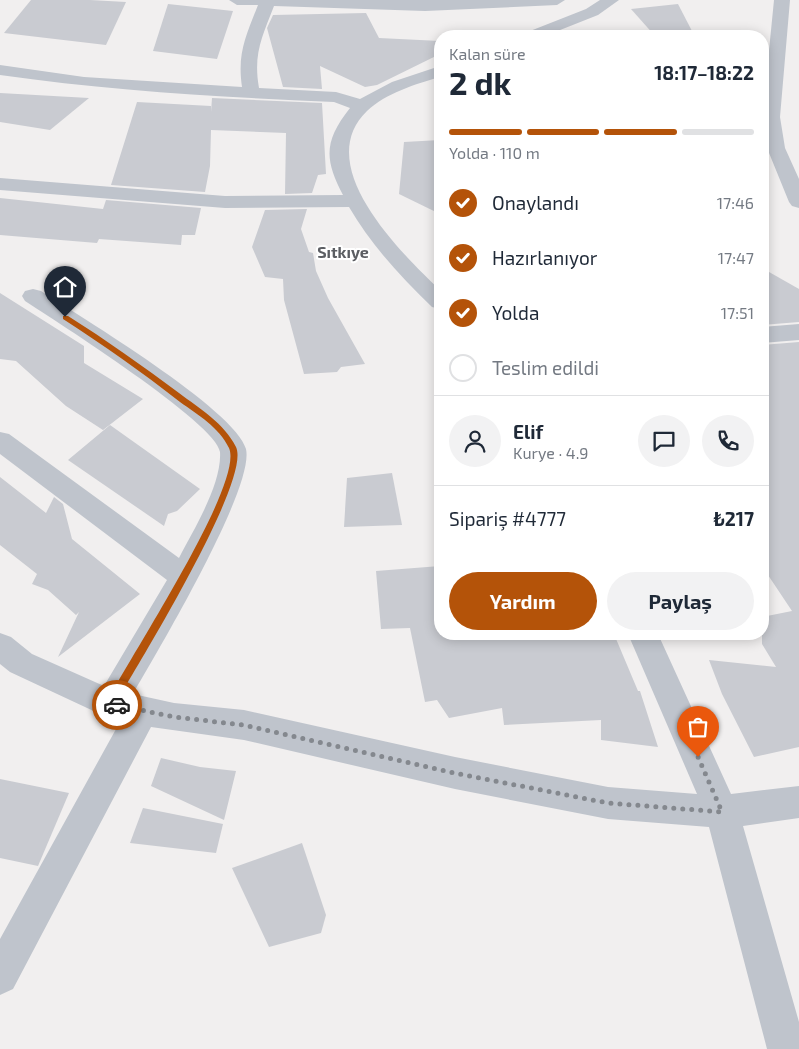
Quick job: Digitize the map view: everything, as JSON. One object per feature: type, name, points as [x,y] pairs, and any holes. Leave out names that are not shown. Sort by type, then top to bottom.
[{"type":"street","points":[[237,0],[425,6],[557,0]]},
{"type":"street","points":[[546,30],[592,12],[611,0]]},
{"type":"street","points":[[782,0],[771,117],[776,148],[799,202]]},
{"type":"street","points":[[251,91],[247,66],[252,41],[267,1]]},
{"type":"street","points":[[0,70],[84,82],[152,88],[251,91],[336,97],[362,106]]},
{"type":"street","points":[[434,73],[378,96],[362,106],[347,124],[340,148],[340,169],[356,201],[383,245],[434,296]]},
{"type":"street","points":[[0,184],[225,202],[356,201]]},
{"type":"street","points":[[2,968],[127,707],[183,576],[214,520],[230,478],[234,450],[221,429],[206,417],[130,360],[33,296]]},
{"type":"street","points":[[769,334],[799,332]]},
{"type":"street","points":[[0,441],[183,576]]},
{"type":"street","points":[[646,640],[722,812],[787,1049]]},
{"type":"street","points":[[0,646],[21,662],[127,707],[174,717],[244,725],[454,773],[608,803],[722,812],[799,802]]},
{"type":"building","points":[[31,0],[126,2],[106,45],[4,33]]},
{"type":"building","points":[[168,4],[233,11],[217,59],[153,51]]},
{"type":"building","points":[[678,4],[691,30],[650,30],[631,9]]},
{"type":"building","points":[[366,13],[379,38],[434,41],[434,57],[377,85],[365,87],[320,66],[322,89],[283,87],[267,28],[273,15]]},
{"type":"building","points":[[0,93],[89,98],[50,130],[0,122]]},
{"type":"building","points":[[212,98],[322,103],[326,174],[318,175],[312,193],[285,194],[286,133],[211,130],[210,166],[205,192],[111,185],[137,102],[211,106],[211,112]]},
{"type":"building","points":[[434,140],[434,211],[399,194],[404,142]]},
{"type":"building","points":[[0,198],[103,209],[106,200],[201,208],[195,235],[182,235],[181,245],[99,239],[97,243],[0,235]]},
{"type":"building","points":[[307,209],[301,229],[309,252],[313,253],[316,271],[328,298],[365,364],[341,367],[337,372],[304,374],[284,300],[283,279],[265,277],[252,247],[265,210]]},
{"type":"building","points":[[769,272],[799,289],[799,322],[769,324]]},
{"type":"building","points":[[0,293],[84,346],[84,363],[143,399],[103,430],[66,406],[16,361],[0,359]]},
{"type":"building","points":[[799,342],[799,747],[754,757],[722,694],[709,660],[776,667],[762,644],[762,640],[769,640],[769,616],[792,611],[769,576],[769,344]]},
{"type":"building","points":[[110,425],[200,489],[177,511],[168,514],[164,526],[68,460]]},
{"type":"building","points":[[392,473],[402,525],[344,527],[347,478]]},
{"type":"building","points":[[0,477],[46,513],[54,497],[63,504],[72,539],[140,594],[58,657],[79,612],[76,615],[48,590],[32,584],[37,574],[0,545]]},
{"type":"building","points":[[434,566],[434,640],[617,640],[638,691],[640,691],[658,747],[601,740],[601,720],[504,725],[502,708],[449,718],[437,700],[425,702],[410,628],[381,629],[376,571]]},
{"type":"building","points":[[161,758],[200,767],[236,771],[224,820],[151,786]]},
{"type":"building","points":[[0,779],[69,793],[38,866],[0,858]]},
{"type":"building","points":[[143,808],[223,824],[216,853],[130,843]]},
{"type":"building","points":[[302,843],[326,915],[321,933],[269,947],[232,868]]},
{"type":"way so far","points":[[117,705],[174,717],[244,725],[454,773],[608,803],[722,812],[698,757]]},
{"type":"district","name":"Sıtkıye","points":[[343,251]]},
{"type":"route","points":[[65,317],[130,360],[221,429],[234,450],[230,478],[214,520],[111,704],[117,705]]}]
